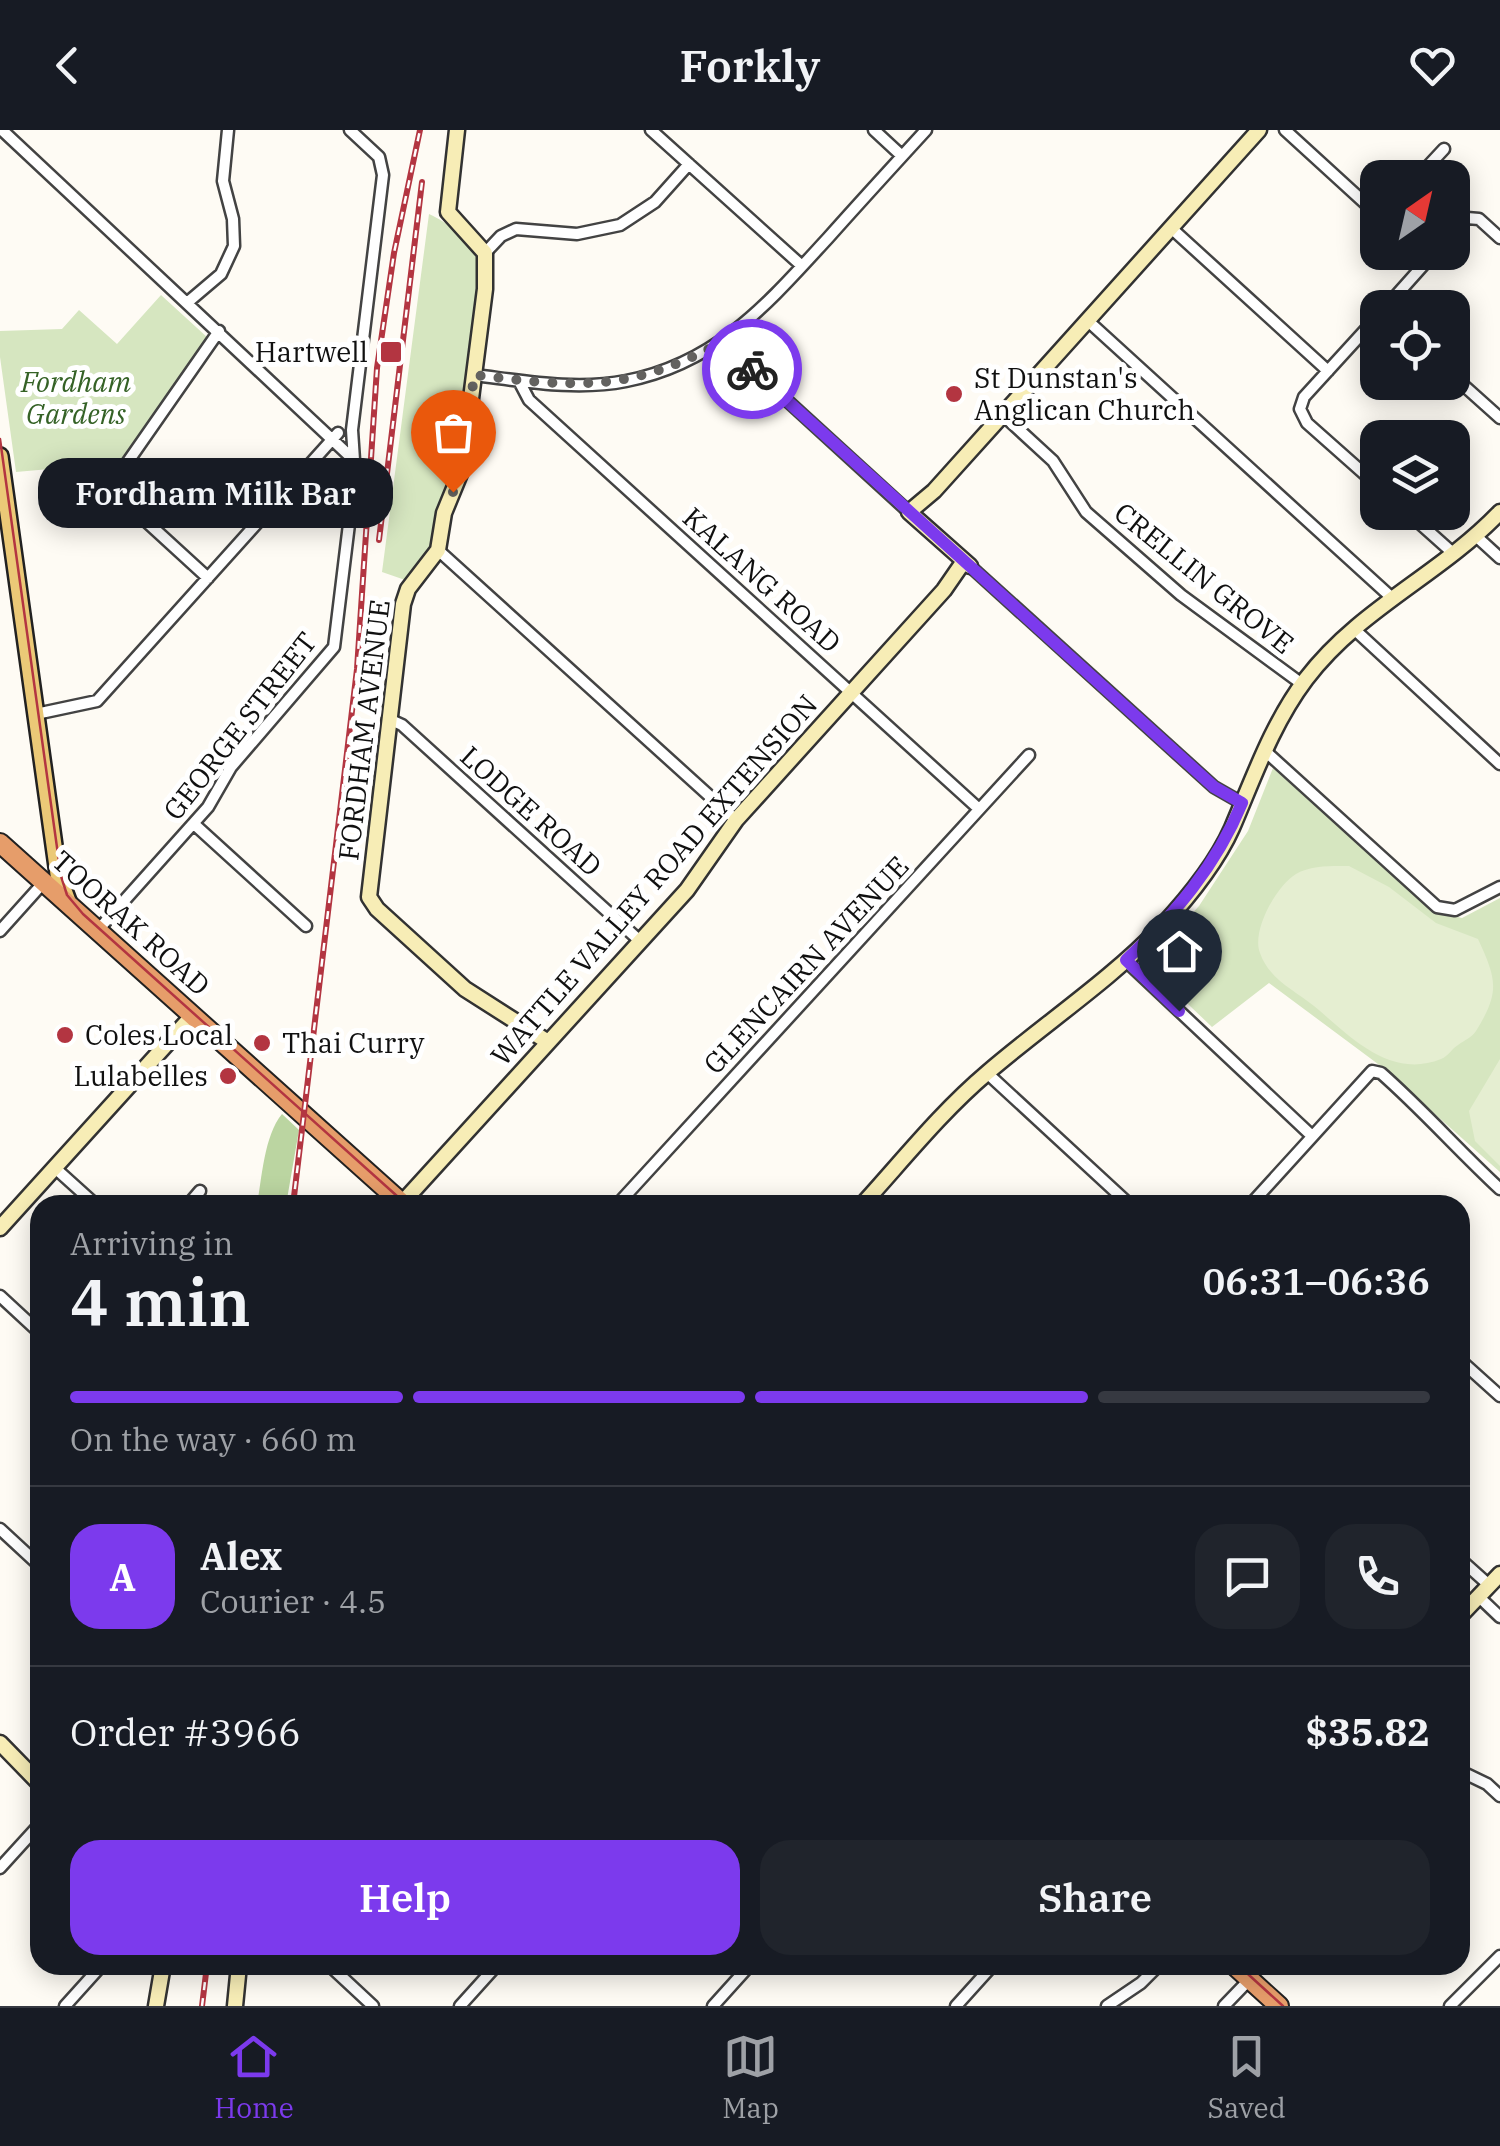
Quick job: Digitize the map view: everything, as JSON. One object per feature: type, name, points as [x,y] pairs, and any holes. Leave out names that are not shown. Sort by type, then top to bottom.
[{"type":"highway","name":"TOORAK ROAD","points":[[0,842],[393,1195]]},
{"type":"highway","points":[[1245,1975],[1279,2006]]},
{"type":"main road","points":[[0,456],[60,885],[74,908]]},
{"type":"main road","points":[[26,866],[44,869],[55,854]]},
{"type":"street","points":[[2,130],[335,436],[354,460]]},
{"type":"street","points":[[188,302],[221,274],[234,246],[233,219],[224,181],[228,130]]},
{"type":"street","name":"GEORGE STREET","points":[[98,930],[212,804],[228,771],[334,648],[356,476],[352,430],[383,169],[379,157],[350,130]]},
{"type":"street","points":[[457,130],[448,212],[485,253],[501,236],[516,230],[577,234],[620,225],[655,202],[690,164]]},
{"type":"street","points":[[651,130],[802,266]]},
{"type":"street","points":[[874,130],[902,156]]},
{"type":"street","points":[[474,375],[565,385],[626,381],[666,370],[722,342],[762,309],[926,130]]},
{"type":"street","points":[[913,515],[1259,130]]},
{"type":"street","points":[[1285,130],[1360,199]]},
{"type":"street","points":[[1434,160],[1444,149]]},
{"type":"street","points":[[1470,218],[1479,219],[1500,238]]},
{"type":"street","points":[[1170,228],[1328,371]]},
{"type":"street","name":"FORDHAM AVENUE","points":[[485,253],[487,265],[462,469],[446,509],[438,550],[404,598],[370,901],[465,989],[548,1042]]},
{"type":"street","points":[[1400,290],[1415,270]]},
{"type":"street","points":[[1087,320],[1391,597]]},
{"type":"street","points":[[208,578],[115,494],[111,486],[219,331]]},
{"type":"street","points":[[1360,336],[1304,397],[1300,410],[1307,423],[1360,470]]},
{"type":"street","points":[[722,342],[1214,787],[1242,803]]},
{"type":"street","name":"KALANG ROAD","points":[[519,381],[530,400],[980,810]]},
{"type":"street","points":[[1470,391],[1500,418]]},
{"type":"street","name":"CRELLIN GROVE","points":[[1003,415],[1053,461],[1079,504],[1100,524],[1181,596],[1302,684]]},
{"type":"street","points":[[36,714],[94,704],[335,436],[352,430]]},
{"type":"street","points":[[871,1195],[962,1095],[1126,960],[1195,888],[1230,832],[1264,750],[1302,684],[1326,654],[1391,597],[1454,554],[1500,512]]},
{"type":"street","points":[[1427,530],[1454,554]]},
{"type":"street","points":[[1476,536],[1500,558]]},
{"type":"street","points":[[438,550],[736,820]]},
{"type":"street","name":"WATTLE VALLEY ROAD EXTENSION","points":[[411,1195],[692,884],[736,820],[968,564]]},
{"type":"street","points":[[1354,629],[1500,764]]},
{"type":"street","name":"LODGE ROAD","points":[[389,719],[402,725],[640,941]]},
{"type":"street","points":[[1264,750],[1437,907],[1455,910],[1500,887]]},
{"type":"street","name":"GLENCAIRN AVENUE","points":[[626,1195],[1029,756]]},
{"type":"street","points":[[194,824],[306,926]]},
{"type":"street","points":[[0,931],[44,882]]},
{"type":"street","points":[[1126,960],[1312,1136]]},
{"type":"street","points":[[30,1195],[193,1015]]},
{"type":"street","points":[[1259,1195],[1372,1072],[1381,1074],[1432,1118],[1450,1143],[1500,1189]]},
{"type":"street","points":[[987,1073],[1119,1195]]},
{"type":"street","points":[[55,1168],[85,1195]]},
{"type":"street","points":[[197,1195],[200,1192]]},
{"type":"street","points":[[0,1228],[30,1195]]},
{"type":"street","points":[[0,1296],[30,1323]]},
{"type":"street","points":[[1470,1369],[1500,1396]]},
{"type":"street","points":[[0,1529],[30,1557]]},
{"type":"street","points":[[1470,1568],[1489,1585],[1500,1617]]},
{"type":"street","points":[[1470,1605],[1489,1585]]},
{"type":"street","points":[[5,1747],[30,1767]]},
{"type":"street","points":[[1470,1776],[1500,1796]]},
{"type":"street","points":[[0,1868],[30,1835]]},
{"type":"street","points":[[1450,2006],[1500,1956]]},
{"type":"street","points":[[64,2006],[93,1975]]},
{"type":"street","points":[[156,2006],[161,1975]]},
{"type":"street","points":[[235,2006],[237,1975]]},
{"type":"street","points":[[340,1975],[373,2006]]},
{"type":"street","points":[[460,2006],[488,1975]]},
{"type":"street","points":[[713,2006],[741,1975]]},
{"type":"street","points":[[956,2006],[983,1975]]},
{"type":"street","points":[[1107,2006],[1149,1975]]},
{"type":"street","points":[[1224,2006],[1250,1979]]},
{"type":"green space","points":[[429,214],[463,237],[475,253],[481,272],[455,474],[436,519],[431,550],[408,581],[382,572]]},
{"type":"green space","name":"Fordham Gardens","points":[[161,295],[208,338],[109,476],[103,492],[72,467],[16,472],[0,331],[62,329],[79,310],[117,344]]},
{"type":"green space","points":[[1273,768],[1436,912],[1462,918],[1500,898],[1500,1172],[1382,1067],[1269,983],[1212,1027],[1146,964],[1199,906],[1248,831]]},
{"type":"green space","points":[[1349,866],[1389,887],[1436,923],[1478,939],[1492,976],[1492,996],[1476,1031],[1444,1058],[1404,1064],[1371,1051],[1283,983],[1264,962],[1259,933],[1281,888],[1308,869]]},
{"type":"green space","points":[[1500,1059],[1500,1166],[1475,1141],[1469,1111]]},
{"type":"green space","points":[[282,1114],[299,1130],[288,1195],[258,1195],[267,1145]]},
{"type":"tram line","points":[[0,439],[61,876],[67,895],[83,914],[396,1195]]},
{"type":"tram line","points":[[1249,1975],[1283,2006]]},
{"type":"railway","points":[[294,1195],[357,669],[377,368],[394,253],[420,130]]},
{"type":"railway","points":[[379,540],[422,182]]},
{"type":"railway","points":[[202,2006],[206,1975]]},
{"type":"way so far","points":[[453,492],[464,461],[474,375],[565,385],[626,381],[666,370],[722,342],[752,369]]},
{"type":"place","name":"Hartwell","points":[[391,352]]},
{"type":"place","name":"St Dunstan's Anglican Church","points":[[954,394]]},
{"type":"place","name":"Fordham Milk Bar","points":[[453,492]]},
{"type":"place","name":"Coles Local","points":[[65,1035]]},
{"type":"place","name":"Thai Curry","points":[[262,1043]]},
{"type":"place","name":"Lulabelles","points":[[228,1076]]},
{"type":"route","points":[[752,369],[1214,787],[1242,803],[1230,832],[1195,888],[1126,960],[1179,1011]]}]
